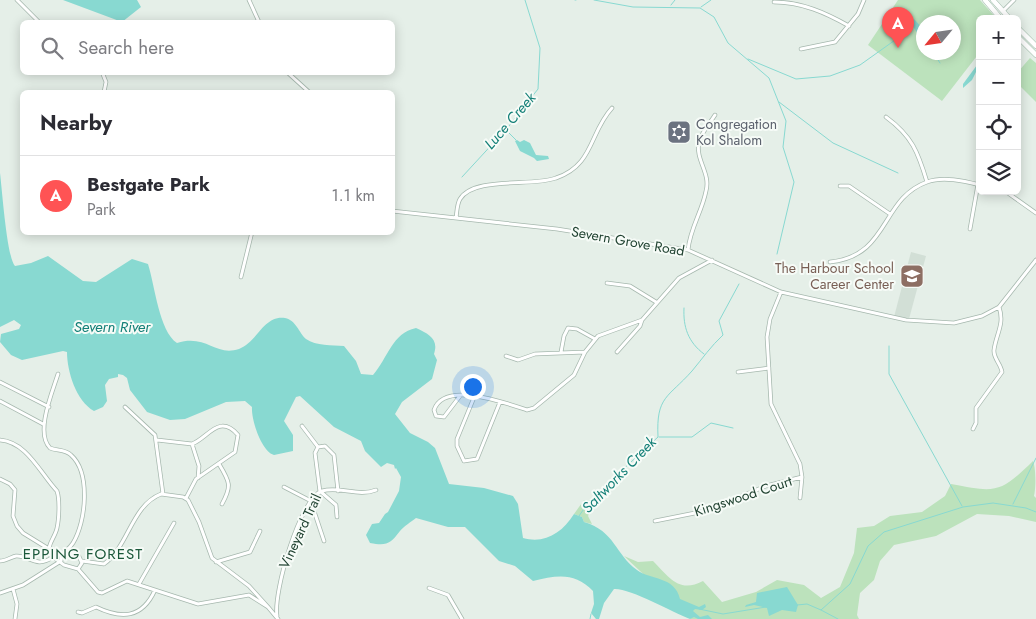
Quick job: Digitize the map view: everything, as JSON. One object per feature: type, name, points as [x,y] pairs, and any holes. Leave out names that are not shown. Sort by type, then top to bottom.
[{"type":"main road","points":[[984,0],[997,15]]},
{"type":"main road","points":[[993,0],[1006,15]]},
{"type":"main road","points":[[1022,31],[1036,46]]},
{"type":"main road","points":[[1021,40],[1036,55]]},
{"type":"street","points":[[17,0],[37,20]]},
{"type":"street","points":[[249,0],[258,20]]},
{"type":"street","points":[[801,49],[829,45],[841,38],[864,0]]},
{"type":"street","points":[[1003,11],[1014,0]]},
{"type":"street","points":[[774,2],[785,2],[823,11],[849,26]]},
{"type":"street","points":[[103,75],[106,82],[104,90]]},
{"type":"street","points":[[291,75],[307,90]]},
{"type":"street","points":[[456,218],[459,200],[472,188],[545,181],[557,178],[573,170],[585,158],[602,120],[612,108]]},
{"type":"street","points":[[688,250],[690,234],[708,177],[698,155],[699,140],[715,116]]},
{"type":"street","points":[[886,117],[908,136],[918,153],[927,182]]},
{"type":"street","points":[[830,262],[855,256],[866,248],[878,237],[890,214],[907,194],[927,182],[952,180],[976,184]]},
{"type":"street","points":[[840,186],[849,186],[890,214]]},
{"type":"street","points":[[970,229],[977,195]]},
{"type":"street","points":[[1011,195],[1036,213]]},
{"type":"street","name":"Severn Grove Road","points":[[395,211],[558,229],[688,250],[781,292],[868,313],[928,322],[954,323],[982,316],[999,307],[1036,260]]},
{"type":"street","points":[[241,277],[251,235]]},
{"type":"street","points":[[617,352],[640,326],[642,320],[656,302],[679,278],[713,260]]},
{"type":"street","points":[[607,283],[630,286],[656,302]]},
{"type":"street","points":[[781,292],[770,319],[767,337],[772,404],[800,464],[802,477],[800,498]]},
{"type":"street","points":[[973,429],[976,423],[976,408],[1002,372],[1001,366],[994,355],[1002,321],[999,307]]},
{"type":"street","points":[[460,396],[444,417],[436,416],[434,410],[440,401],[450,396],[475,395],[527,410],[534,408],[574,375],[595,339],[642,320]]},
{"type":"street","points":[[561,352],[564,336],[568,328],[577,329],[595,339]]},
{"type":"street","points":[[506,356],[518,360],[535,354],[586,352]]},
{"type":"street","points":[[738,372],[769,368]]},
{"type":"street","points":[[58,374],[43,424],[47,446],[71,455],[80,466],[84,475],[83,507],[75,540],[76,550],[82,561],[99,565],[107,563],[141,510],[153,499],[163,494],[186,498]]},
{"type":"street","points":[[0,382],[48,407]]},
{"type":"street","points":[[475,395],[457,439],[457,446],[464,461],[477,460],[500,402]]},
{"type":"street","points":[[0,402],[43,424]]},
{"type":"street","points":[[125,407],[152,430],[157,440],[163,494]]},
{"type":"street","points":[[302,426],[318,447],[325,446],[334,455],[338,491]]},
{"type":"street","points":[[157,440],[192,444],[216,428],[227,427],[235,431],[239,437],[236,450],[197,478]]},
{"type":"street","points":[[0,440],[9,441],[22,448],[58,493],[57,528],[49,549]]},
{"type":"street","points":[[186,498],[197,478],[199,466],[192,444]]},
{"type":"street","name":"Vineyard Trail","points":[[277,618],[281,572],[311,501],[320,492],[315,454],[318,447]]},
{"type":"street","points":[[219,464],[229,485],[229,492],[222,504]]},
{"type":"street","name":"Kingswood Court","points":[[655,521],[705,511],[766,486],[802,477]]},
{"type":"street","points":[[0,479],[10,484],[15,490],[16,501],[13,516],[17,526],[23,533],[49,549],[53,557],[64,565],[78,568],[98,592],[102,593],[127,581],[198,604],[249,595],[268,607]]},
{"type":"street","points":[[284,487],[311,501],[324,541]]},
{"type":"street","points":[[320,492],[360,493],[376,490]]},
{"type":"street","points":[[320,492],[338,507],[338,517]]},
{"type":"street","points":[[186,498],[197,518],[207,550],[215,562],[249,586],[277,618]]},
{"type":"street","points":[[139,584],[174,523]]},
{"type":"street","points":[[215,562],[250,552],[260,531]]},
{"type":"street","points":[[68,550],[75,540]]},
{"type":"street","points":[[0,561],[17,556],[30,561],[41,562],[68,550],[76,550]]},
{"type":"street","points":[[0,593],[13,589],[61,562],[63,552]]},
{"type":"street","points":[[78,568],[82,561]]},
{"type":"street","points":[[429,588],[448,595],[462,619]]},
{"type":"street","points":[[13,589],[17,604],[15,619]]},
{"type":"street","points":[[78,612],[82,613],[96,607],[106,613],[126,616],[147,605],[155,590]]},
{"type":"shaded area","name":"The Harbour School Career Center","points":[[911,252],[926,256],[909,319],[894,317]]},
{"type":"green space","points":[[898,0],[980,0],[993,15],[976,15],[976,57],[942,101],[868,45]]},
{"type":"green space","points":[[1030,58],[1036,63],[1036,102],[1021,87],[1021,68]]},
{"type":"green space","points":[[1033,461],[1036,522],[1009,516],[977,514],[936,536],[894,545],[880,561],[874,580],[860,593],[857,615],[859,619],[691,619],[624,556],[638,562],[653,561],[670,578],[681,585],[695,585],[703,581],[722,602],[756,592],[777,580],[804,585],[821,598],[840,587],[854,553],[857,528],[874,526],[890,516],[922,512],[945,496],[951,484],[979,489],[997,488],[1005,485]]},
{"type":"green space","points":[[584,500],[590,500],[593,505],[588,516],[592,524],[584,522],[582,517],[574,514]]},
{"type":"water","points":[[63,0],[137,0],[141,7],[125,20],[117,20]]},
{"type":"water","points":[[914,19],[916,21],[916,31],[911,23]]},
{"type":"water","points":[[976,66],[976,72],[972,80],[963,88],[963,84]]},
{"type":"water","points":[[524,140],[530,143],[536,155],[548,156],[549,159],[537,161],[520,151],[515,141],[520,142]]},
{"type":"water","name":"Severn River","points":[[0,173],[7,237],[15,266],[31,263],[48,256],[83,281],[96,282],[132,259],[148,264],[162,319],[171,337],[177,343],[196,341],[231,351],[245,346],[271,321],[277,318],[285,318],[292,321],[306,339],[314,343],[344,346],[356,361],[361,374],[373,375],[401,335],[416,328],[425,332],[432,338],[435,344],[434,354],[437,360],[432,379],[402,402],[395,414],[410,433],[428,442],[435,448],[449,484],[484,488],[513,496],[518,504],[523,538],[546,538],[564,527],[574,514],[582,517],[584,522],[594,526],[609,537],[624,557],[637,570],[668,582],[673,586],[680,599],[699,607],[705,604],[706,607],[702,610],[695,609],[693,611],[700,617],[708,615],[712,619],[698,619],[694,617],[690,619],[630,592],[614,589],[604,603],[599,619],[596,619],[591,613],[594,604],[593,591],[586,585],[572,578],[565,577],[550,577],[533,581],[515,566],[499,561],[465,527],[448,527],[416,518],[403,527],[388,543],[370,543],[366,535],[372,524],[379,523],[388,512],[399,491],[401,477],[394,465],[387,463],[381,467],[365,451],[361,441],[334,427],[300,396],[296,397],[284,421],[293,435],[293,451],[274,455],[269,452],[261,441],[255,426],[252,407],[245,401],[226,402],[185,419],[170,420],[147,412],[130,390],[127,378],[118,374],[118,377],[109,379],[105,385],[107,401],[103,407],[94,411],[82,400],[74,385],[67,360],[67,352],[63,351],[22,360],[11,355],[0,342],[1,334],[19,329],[21,325],[14,320],[0,327]]},
{"type":"water","points":[[787,587],[798,605],[796,612],[782,610],[769,616],[767,608],[754,605],[745,607],[756,602],[757,593]]},
{"type":"waterway","name":"Luce Creek","points":[[462,177],[509,126],[538,89],[540,48],[525,0]]},
{"type":"waterway","name":"Luce Creek","points":[[594,0],[633,7],[700,8],[714,17],[728,43],[769,78],[786,121],[783,147],[794,182],[777,254]]},
{"type":"waterway","name":"Luce Creek","points":[[671,5],[675,0]]},
{"type":"waterway","points":[[701,7],[711,0]]},
{"type":"waterway","name":"Luce Creek","points":[[748,59],[796,79],[830,76],[860,65],[912,28]]},
{"type":"waterway","points":[[779,102],[833,143],[898,173]]},
{"type":"waterway","points":[[506,130],[516,140]]},
{"type":"waterway","name":"Saltworks Creek","points":[[579,516],[590,500],[658,437],[659,413],[665,399],[723,335],[719,321],[739,284]]},
{"type":"waterway","points":[[684,308],[684,322],[690,339],[704,354]]},
{"type":"waterway","name":"Saltworks Creek","points":[[889,346],[889,374],[962,506]]},
{"type":"waterway","points":[[659,437],[692,437],[711,423],[733,428]]},
{"type":"waterway","name":"Saltworks Creek","points":[[1013,504],[1036,458]]},
{"type":"waterway","name":"Saltworks Creek","points":[[797,605],[807,604],[821,610],[850,584],[868,546],[884,532],[963,507],[993,503],[1026,508],[1036,512]]},
{"type":"waterway","name":"Saltworks Creek","points":[[699,609],[723,614],[766,607]]},
{"type":"waterway","points":[[821,610],[838,619]]},
{"type":"waterway","points":[[590,619],[591,614]]},
{"type":"place","name":"Bestgate Park","points":[[898,48]]},
{"type":"place","name":"Congregation Kol Shalom","points":[[679,132]]},
{"type":"place","name":"The Harbour School Career Center","points":[[912,276]]},
{"type":"district","name":"EPPING FOREST","points":[[83,554]]}]
